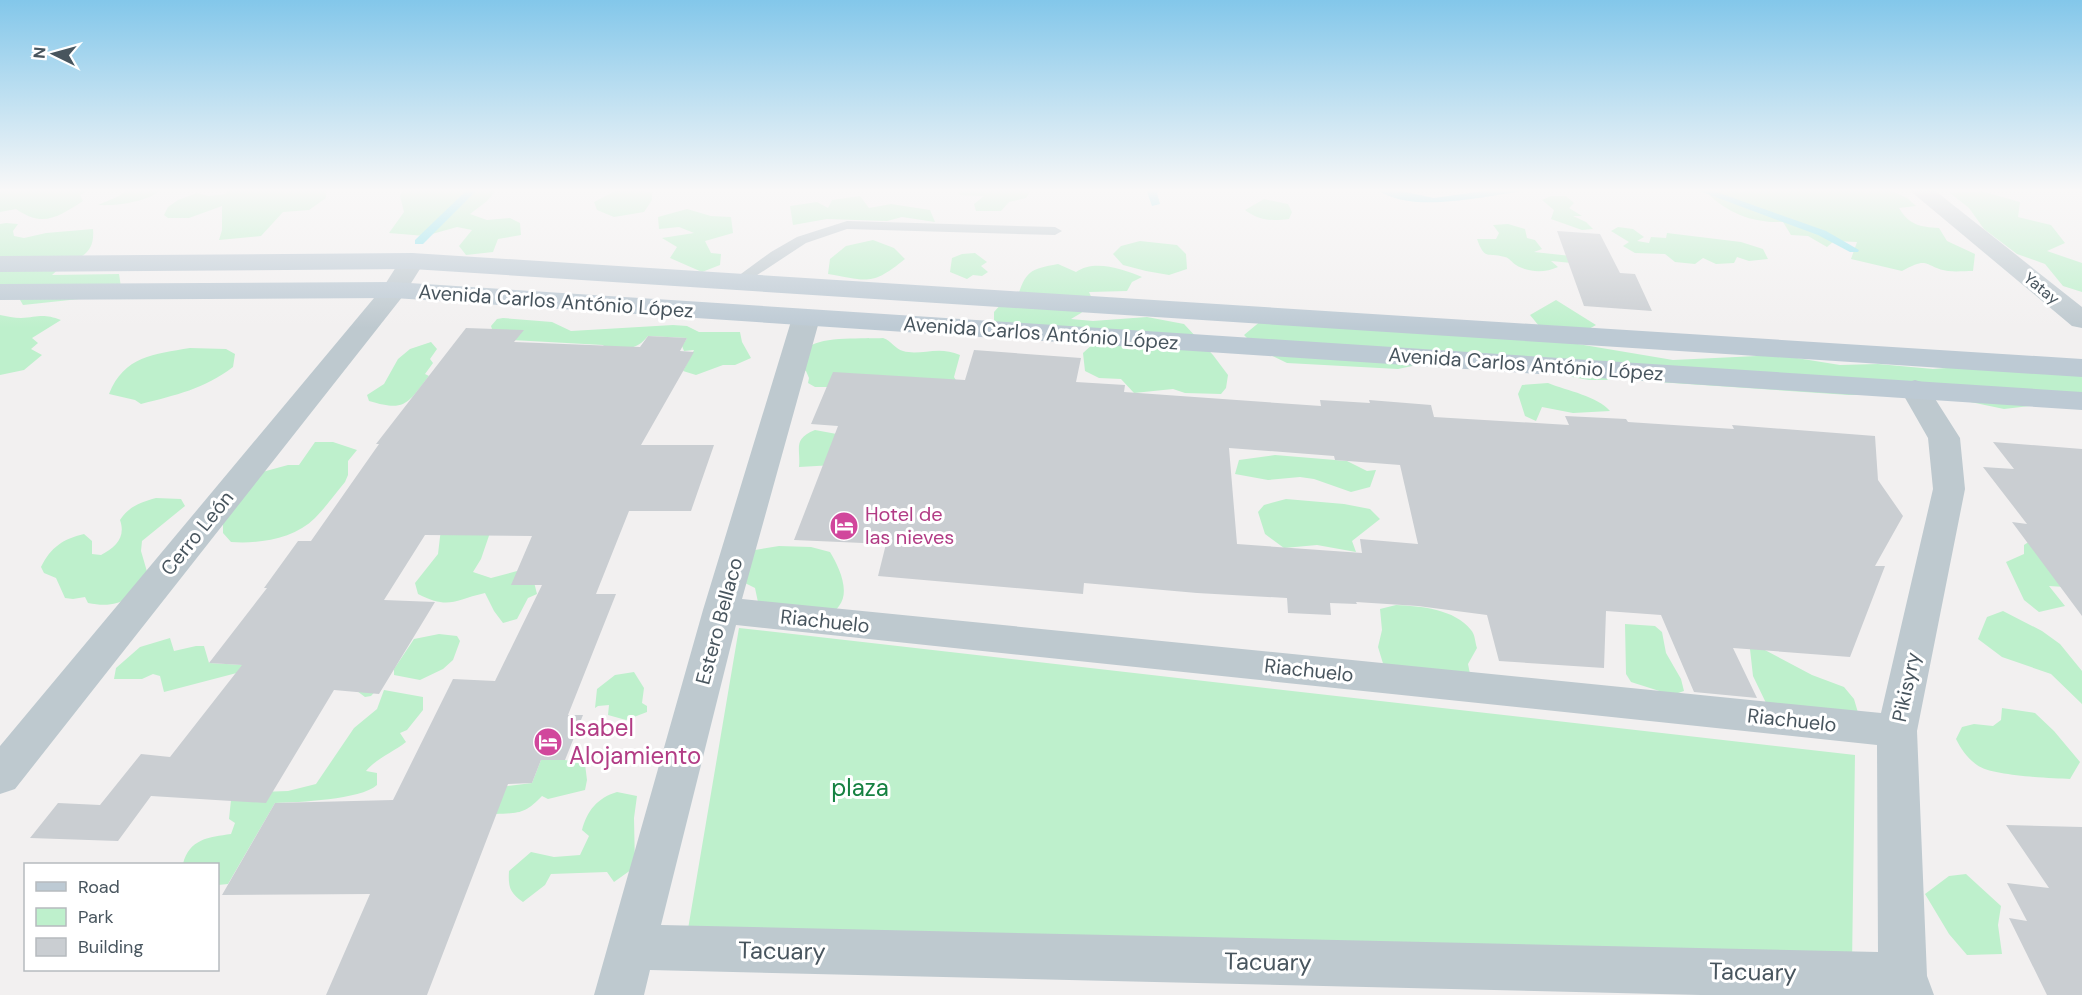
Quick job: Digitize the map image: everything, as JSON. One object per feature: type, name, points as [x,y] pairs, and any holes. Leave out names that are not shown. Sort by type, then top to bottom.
[{"type":"main road","name":"Avenida Carlos António López","points":[[0,264],[412,261],[2082,368]]},
{"type":"main road","name":"Avenida Carlos António López","points":[[0,292],[394,290],[2082,401]]},
{"type":"street","name":"Yatay","points":[[1977,235],[2082,320]]},
{"type":"street","name":"Cerro León","points":[[0,776],[394,290],[412,261]]},
{"type":"street","name":"Estero Bellaco","points":[[619,995],[721,610],[806,318]]},
{"type":"street","name":"Pikisyry","points":[[1906,985],[1897,730],[1949,489],[1944,438],[1915,389]]},
{"type":"street","name":"Riachuelo","points":[[721,610],[1897,730]]},
{"type":"street","name":"Tacuary","points":[[633,947],[1906,985]]},
{"type":"lane","points":[[737,282],[796,241],[808,235]]},
{"type":"green space","points":[[0,235],[24,238],[35,235],[93,235],[86,253],[52,275],[119,274],[121,287],[98,297],[23,305],[16,293],[0,293]]},
{"type":"green space","points":[[220,235],[262,235],[261,236],[219,240]]},
{"type":"green space","points":[[468,235],[519,235],[498,239],[493,252],[466,255],[459,246]]},
{"type":"green space","points":[[678,235],[724,235],[705,241],[711,253],[721,254],[720,265],[702,272],[670,258],[677,247],[662,238]]},
{"type":"green space","points":[[1498,235],[1526,235],[1527,238],[1535,240],[1542,249],[1534,252],[1571,256],[1572,263],[1551,261],[1558,267],[1542,271],[1521,268],[1507,258],[1485,253],[1477,239],[1496,239]]},
{"type":"green space","points":[[1618,235],[1642,235],[1644,237],[1637,241],[1649,243],[1651,237],[1666,238],[1667,235],[1741,242],[1763,249],[1768,259],[1749,261],[1737,257],[1734,263],[1716,264],[1703,258],[1695,264],[1675,262],[1665,254],[1635,253],[1623,246],[1629,242]]},
{"type":"green space","points":[[1798,235],[1944,235],[1947,241],[1975,254],[1973,271],[1948,271],[1923,263],[1902,271],[1851,259],[1857,242],[1834,241],[1827,247],[1808,236]]},
{"type":"green space","points":[[1992,235],[2059,235],[2065,243],[2047,251],[2082,263],[2082,292],[2063,286],[2045,264],[2017,254]]},
{"type":"green space","points":[[873,240],[894,248],[905,259],[885,274],[869,279],[828,274],[830,259],[846,246]]},
{"type":"green space","points":[[1140,241],[1177,245],[1186,254],[1187,269],[1169,275],[1146,271],[1123,265],[1113,254],[1121,246]]},
{"type":"green space","points":[[975,253],[987,262],[981,266],[988,272],[982,276],[973,275],[967,279],[950,272],[952,258]]},
{"type":"green space","points":[[1058,264],[1076,272],[1091,266],[1118,268],[1142,277],[1132,282],[1127,291],[1089,292],[1093,301],[1071,319],[1093,321],[1147,317],[1184,324],[1228,375],[1226,388],[1221,394],[1185,393],[1173,389],[1134,393],[1121,379],[1099,378],[1085,371],[1083,353],[1094,343],[994,326],[994,312],[1002,303],[1017,300],[1023,283],[1030,273]]},
{"type":"green space","points":[[1556,300],[1596,325],[1578,335],[1544,332],[1530,315]]},
{"type":"green space","points":[[0,315],[21,318],[45,316],[61,320],[32,338],[38,343],[31,349],[42,355],[24,370],[0,375]]},
{"type":"green space","points":[[1268,315],[1554,340],[1673,360],[1778,355],[1840,365],[1878,364],[1933,369],[1973,366],[2082,367],[2082,408],[2055,403],[2004,409],[1937,395],[1849,395],[1628,380],[1589,380],[1510,366],[1436,361],[1398,369],[1287,363],[1258,349],[1244,335]]},
{"type":"green space","points":[[497,319],[552,322],[571,331],[673,325],[687,326],[699,332],[740,332],[742,342],[751,358],[735,365],[723,365],[696,375],[683,371],[694,350],[684,351],[682,346],[687,338],[648,336],[635,346],[607,350],[603,345],[512,340],[492,329],[491,326]]},
{"type":"green space","points":[[856,338],[883,338],[903,351],[944,351],[960,355],[954,377],[960,387],[815,387],[808,383],[809,378],[806,371],[797,367],[805,351],[815,343]]},
{"type":"green space","points":[[431,342],[437,349],[430,359],[433,363],[425,374],[429,376],[410,399],[405,403],[391,406],[369,401],[367,395],[384,384],[398,359],[410,349]]},
{"type":"green space","points":[[190,348],[226,349],[235,354],[233,367],[200,386],[141,404],[135,400],[109,394],[115,381],[132,364],[153,355]]},
{"type":"green space","points":[[1548,383],[1598,401],[1610,411],[1573,413],[1542,407],[1536,421],[1525,416],[1518,394],[1522,385]]},
{"type":"green space","points":[[815,430],[853,437],[834,465],[799,467],[800,441]]},
{"type":"green space","points":[[315,442],[333,442],[357,450],[348,461],[348,475],[345,482],[327,505],[307,525],[287,535],[264,541],[231,542],[223,533],[223,518],[255,474],[288,465],[299,465]]},
{"type":"green space","points":[[1275,455],[1347,461],[1367,471],[1376,470],[1370,487],[1351,492],[1314,479],[1300,477],[1268,480],[1235,474],[1239,460]]},
{"type":"green space","points":[[156,498],[181,499],[185,506],[142,541],[141,551],[148,575],[136,591],[123,601],[107,605],[88,603],[85,597],[65,598],[56,578],[44,573],[41,567],[53,549],[70,538],[84,534],[92,541],[92,554],[101,555],[118,541],[122,532],[120,520],[127,512],[140,503]]},
{"type":"green space","points":[[1286,499],[1344,504],[1370,509],[1380,519],[1352,541],[1356,552],[1317,545],[1284,548],[1265,534],[1258,512],[1264,505]]},
{"type":"green space","points":[[442,520],[494,521],[481,559],[473,572],[491,578],[517,571],[533,578],[537,594],[528,598],[517,619],[503,623],[485,593],[445,603],[418,594],[415,583],[438,554]]},
{"type":"green space","points":[[2030,541],[2082,588],[2049,586],[2065,606],[2039,612],[2024,600],[2006,562],[2024,554],[2024,545]]},
{"type":"green space","points":[[779,546],[811,547],[830,552],[833,557],[840,571],[844,593],[839,606],[820,621],[759,607],[755,588],[745,583],[737,553]]},
{"type":"green space","points":[[1396,605],[1436,610],[1456,617],[1464,623],[1471,630],[1477,648],[1468,664],[1470,674],[1385,670],[1378,647],[1382,630],[1380,609]]},
{"type":"green space","points":[[2003,611],[2042,631],[2060,644],[2082,671],[2082,704],[2051,674],[2002,657],[1978,639],[1987,617]]},
{"type":"green space","points":[[1625,624],[1655,626],[1662,632],[1666,653],[1681,679],[1684,691],[1672,695],[1631,682],[1626,674]]},
{"type":"green space","name":"plaza","points":[[739,628],[1855,755],[1852,965],[688,929]]},
{"type":"green space","points":[[439,634],[457,636],[460,641],[453,660],[443,669],[420,680],[394,675],[394,669],[414,639]]},
{"type":"green space","points":[[170,638],[174,651],[204,646],[209,663],[277,667],[384,682],[371,696],[365,697],[353,688],[252,669],[164,692],[160,676],[153,674],[142,679],[114,679],[116,668],[140,647]]},
{"type":"green space","points":[[1750,649],[1763,649],[1812,675],[1844,687],[1854,699],[1859,716],[1766,703],[1753,676]]},
{"type":"green space","points":[[634,672],[644,688],[642,703],[647,706],[647,712],[626,720],[608,715],[609,705],[595,708],[597,689],[615,675]]},
{"type":"green space","points":[[384,690],[423,697],[423,710],[407,730],[400,733],[406,742],[366,771],[377,773],[377,785],[369,790],[344,797],[275,803],[228,884],[219,885],[219,863],[183,863],[195,844],[208,838],[231,834],[235,823],[229,819],[231,800],[260,792],[288,791],[316,784],[354,728],[377,709]]},
{"type":"green space","points":[[2002,708],[2035,713],[2054,731],[2080,762],[2070,779],[1995,772],[1984,769],[1970,759],[1956,739],[1962,727],[1974,724],[1993,726],[2001,720]]},
{"type":"green space","points":[[541,760],[565,760],[585,764],[587,780],[585,790],[548,799],[542,796],[521,811],[495,814],[492,788],[532,783]]},
{"type":"green space","points":[[617,792],[637,796],[634,818],[635,867],[614,882],[607,872],[551,874],[545,885],[523,902],[515,896],[509,881],[509,871],[531,852],[554,857],[580,855],[589,836],[582,830],[590,811],[598,802]]},
{"type":"green space","points":[[1966,874],[2001,906],[1998,925],[2002,954],[1967,955],[1949,934],[1925,894],[1949,876]]},
{"type":"building","points":[[1559,235],[1601,235],[1620,273],[1635,274],[1652,311],[1584,306]]},
{"type":"building","points":[[466,328],[524,330],[514,342],[640,347],[648,336],[687,338],[680,351],[694,352],[641,445],[714,445],[691,511],[629,511],[596,594],[616,594],[568,715],[583,715],[565,760],[541,760],[532,783],[508,784],[427,995],[326,995],[370,894],[222,895],[275,803],[393,800],[453,679],[495,681],[542,585],[511,585],[532,536],[425,535],[384,600],[435,602],[379,694],[334,690],[266,803],[151,796],[118,841],[30,838],[58,803],[100,805],[141,754],[170,757],[242,665],[209,663],[267,588],[264,588],[298,541],[311,541],[379,444],[376,444]]},
{"type":"building","points":[[974,350],[1081,358],[1076,382],[1125,385],[1124,392],[1321,406],[1320,400],[1370,403],[1369,400],[1431,405],[1434,417],[1569,425],[1565,416],[1734,429],[1732,425],[1875,436],[1878,480],[1903,516],[1875,566],[1885,566],[1850,657],[1733,648],[1757,698],[1694,692],[1661,615],[1606,611],[1604,668],[1499,661],[1487,615],[1418,606],[1356,602],[1357,604],[1330,603],[1331,615],[1288,613],[1287,598],[1084,583],[1083,594],[878,576],[886,544],[794,540],[838,426],[811,424],[833,372],[965,380]],"holes":[[[1229,448],[1334,456],[1335,460],[1400,465],[1418,544],[1360,539],[1362,553],[1237,544]]]},
{"type":"building","points":[[1993,442],[2082,449],[2082,616],[2012,522],[2027,524],[1983,467],[2014,469]]},
{"type":"building","points":[[2006,825],[2082,827],[2082,995],[2047,995],[2009,918],[2027,921],[2007,883],[2049,888]]},
{"type":"waterway","points":[[419,242],[426,235]]},
{"type":"waterway","points":[[1827,235],[1854,250]]},
{"type":"place","name":"Hotel de las nieves","points":[[844,526]]},
{"type":"place","name":"Isabel Alojamiento","points":[[548,742]]}]
